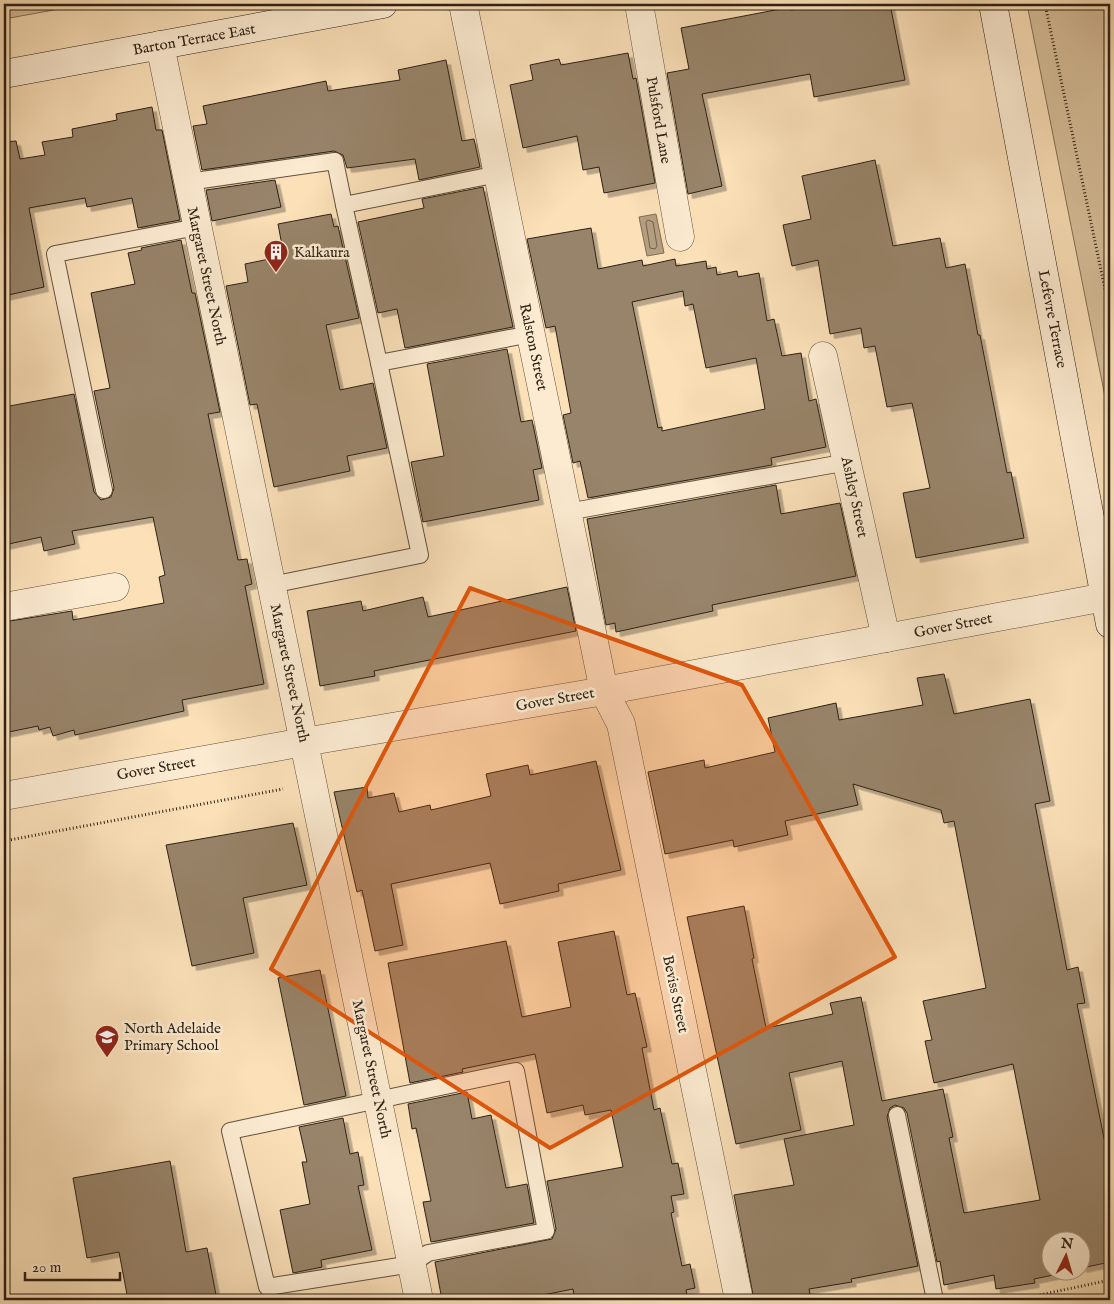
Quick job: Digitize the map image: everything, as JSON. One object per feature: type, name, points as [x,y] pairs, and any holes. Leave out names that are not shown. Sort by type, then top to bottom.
[{"type":"street","name":"Barton Terrace East","points":[[4,74],[383,4]]},
{"type":"street","name":"Ralston Street","points":[[463,4],[604,691]]},
{"type":"street","name":"Pulsford Lane","points":[[639,4],[680,237]]},
{"type":"street","name":"Lefevre Terrace","points":[[995,7],[1110,624]]},
{"type":"street","name":"Margaret Street North","points":[[160,45],[420,1300]]},
{"type":"street","name":"Ashley Street","points":[[823,356],[886,638]]},
{"type":"street","points":[[4,607],[115,587]]},
{"type":"street","name":"Gover Street","points":[[4,796],[604,691],[1105,597]]},
{"type":"street","name":"Beviss Street","points":[[604,691],[621,724],[738,1300]]},
{"type":"lane","points":[[188,182],[335,161],[420,555],[271,585]]},
{"type":"lane","points":[[344,205],[498,174]]},
{"type":"lane","points":[[104,490],[55,254],[197,227]]},
{"type":"lane","points":[[379,363],[531,334]]},
{"type":"lane","points":[[568,512],[848,462]]},
{"type":"lane","points":[[516,1072],[546,1230],[428,1253],[412,1264],[267,1287],[230,1131],[516,1072]]},
{"type":"lane","points":[[898,1115],[935,1300]]},
{"type":"path","points":[[1045,4],[1110,313]]},
{"type":"path","points":[[4,841],[293,787]]},
{"type":"path","points":[[1016,1300],[1110,1280]]},
{"type":"highlighted area","points":[[470,588],[742,685],[895,957],[550,1148],[271,969]]},
{"type":"shaded area","points":[[4,4],[87,4],[4,19]]},
{"type":"shaded area","points":[[1027,4],[1110,4],[1110,422]]},
{"type":"water","points":[[656,214],[664,253],[647,256],[639,217]]},
{"type":"building","points":[[825,4],[890,4],[905,80],[814,97],[810,74],[702,94],[722,186],[688,194],[667,73],[689,69],[681,28],[791,7],[791,10]]},
{"type":"building","points":[[628,53],[633,79],[636,78],[655,183],[604,193],[599,167],[583,170],[577,136],[523,148],[510,85],[533,80],[530,65],[559,59],[561,65]]},
{"type":"building","points":[[446,60],[462,141],[474,139],[480,167],[419,180],[415,159],[347,168],[343,155],[334,151],[202,170],[193,126],[207,124],[203,106],[326,81],[328,91],[400,80],[398,70]]},
{"type":"building","points":[[152,107],[156,130],[162,130],[180,220],[138,228],[132,198],[87,207],[85,198],[29,208],[44,287],[4,296],[4,142],[16,141],[20,159],[45,155],[42,142],[73,137],[72,129],[117,120],[116,114]]},
{"type":"building","points":[[875,160],[893,246],[940,238],[946,268],[965,264],[1007,473],[1011,472],[1024,538],[916,558],[903,493],[930,488],[912,403],[887,407],[875,346],[864,348],[861,328],[830,334],[818,260],[792,266],[783,225],[811,219],[802,176]]},
{"type":"building","points":[[275,180],[281,207],[212,221],[206,190]]},
{"type":"building","points":[[483,187],[513,327],[405,348],[397,309],[378,313],[358,222],[424,208],[422,199]]},
{"type":"building","points":[[331,214],[334,227],[338,226],[359,318],[326,325],[340,390],[373,383],[387,448],[347,456],[350,471],[274,487],[257,404],[250,405],[226,286],[248,282],[245,264],[284,256],[278,224]]},
{"type":"building","points":[[591,228],[598,269],[642,260],[643,266],[675,259],[676,266],[706,261],[707,269],[716,267],[717,275],[737,271],[738,277],[759,273],[767,321],[774,319],[782,356],[801,353],[809,401],[816,399],[826,447],[771,458],[772,465],[588,498],[580,461],[573,463],[563,415],[571,413],[555,326],[546,328],[527,239]],"holes":[[[683,291],[685,306],[693,304],[706,368],[756,358],[765,409],[662,431],[662,427],[658,428],[632,302]]]},
{"type":"building","points":[[181,240],[192,293],[195,293],[220,412],[208,414],[238,560],[247,559],[252,584],[245,586],[264,684],[182,700],[184,711],[75,735],[74,730],[53,736],[50,727],[39,730],[38,726],[4,733],[4,622],[72,611],[73,620],[164,603],[159,577],[165,575],[153,517],[72,531],[75,544],[44,551],[41,537],[4,545],[4,435],[9,434],[4,407],[74,394],[94,492],[101,500],[111,497],[114,488],[94,391],[110,388],[91,293],[135,284],[128,253],[142,250],[141,248]]},
{"type":"building","points":[[507,349],[521,422],[532,420],[542,468],[533,470],[539,500],[423,522],[411,462],[444,456],[427,364]]},
{"type":"building","points":[[776,485],[781,514],[840,503],[856,576],[712,605],[713,611],[616,632],[615,623],[606,625],[587,519]]},
{"type":"building","points":[[567,587],[576,631],[374,671],[375,676],[320,686],[307,611],[361,601],[363,611],[423,597],[428,617]]},
{"type":"building","points":[[944,674],[954,714],[1030,699],[1050,801],[1035,804],[1067,970],[1078,967],[1085,1003],[1077,1004],[1110,1168],[1110,1262],[1092,1266],[1092,1232],[1042,1232],[1042,1277],[1034,1279],[1035,1283],[996,1289],[994,1275],[944,1285],[940,1261],[937,1262],[907,1113],[904,1108],[895,1105],[890,1108],[887,1117],[918,1266],[851,1279],[852,1282],[809,1289],[811,1300],[754,1300],[734,1195],[794,1185],[784,1139],[854,1125],[842,1061],[789,1073],[801,1130],[736,1144],[687,917],[744,906],[754,958],[752,959],[766,1028],[833,1014],[830,1003],[861,997],[882,1101],[943,1089],[953,1137],[949,1138],[964,1213],[1040,1200],[1013,1064],[934,1083],[925,1041],[932,1040],[923,1001],[986,988],[954,821],[944,823],[941,810],[853,784],[858,805],[785,821],[788,835],[734,847],[733,840],[665,854],[648,772],[704,760],[705,768],[775,752],[768,718],[836,703],[839,720],[923,705],[917,678]]},
{"type":"building","points":[[596,761],[621,870],[558,884],[559,891],[500,904],[490,863],[391,884],[403,945],[375,951],[362,890],[357,892],[334,792],[367,787],[368,798],[394,793],[399,812],[430,805],[431,810],[491,796],[486,774],[528,765],[530,775]]},
{"type":"building","points":[[293,823],[307,885],[243,898],[254,953],[192,966],[166,845]]},
{"type":"building","points":[[614,931],[627,995],[635,993],[647,1047],[642,1048],[654,1110],[660,1108],[672,1164],[678,1163],[684,1194],[671,1196],[674,1212],[671,1213],[682,1266],[690,1264],[695,1288],[686,1290],[688,1300],[575,1300],[573,1289],[518,1300],[442,1300],[435,1262],[552,1239],[556,1229],[547,1181],[623,1167],[611,1110],[585,1115],[583,1105],[547,1113],[535,1054],[462,1069],[463,1072],[410,1083],[388,963],[506,941],[522,1017],[571,1007],[558,942]]},
{"type":"building","points":[[320,970],[346,1096],[304,1105],[278,978]]},
{"type":"building","points":[[467,1092],[472,1119],[491,1115],[506,1188],[527,1184],[534,1223],[431,1242],[423,1202],[431,1201],[416,1128],[412,1129],[408,1104]]},
{"type":"building","points":[[343,1118],[350,1154],[358,1152],[364,1185],[358,1186],[372,1250],[321,1260],[322,1267],[293,1273],[280,1210],[310,1204],[302,1162],[307,1162],[299,1127]]},
{"type":"building","points":[[170,1161],[186,1252],[207,1248],[217,1300],[128,1300],[119,1252],[87,1258],[73,1178]]},
{"type":"place","name":"Kalkaura","points":[[276,273]]},
{"type":"place","name":"North Adelaide Primary School","points":[[107,1058]]}]
